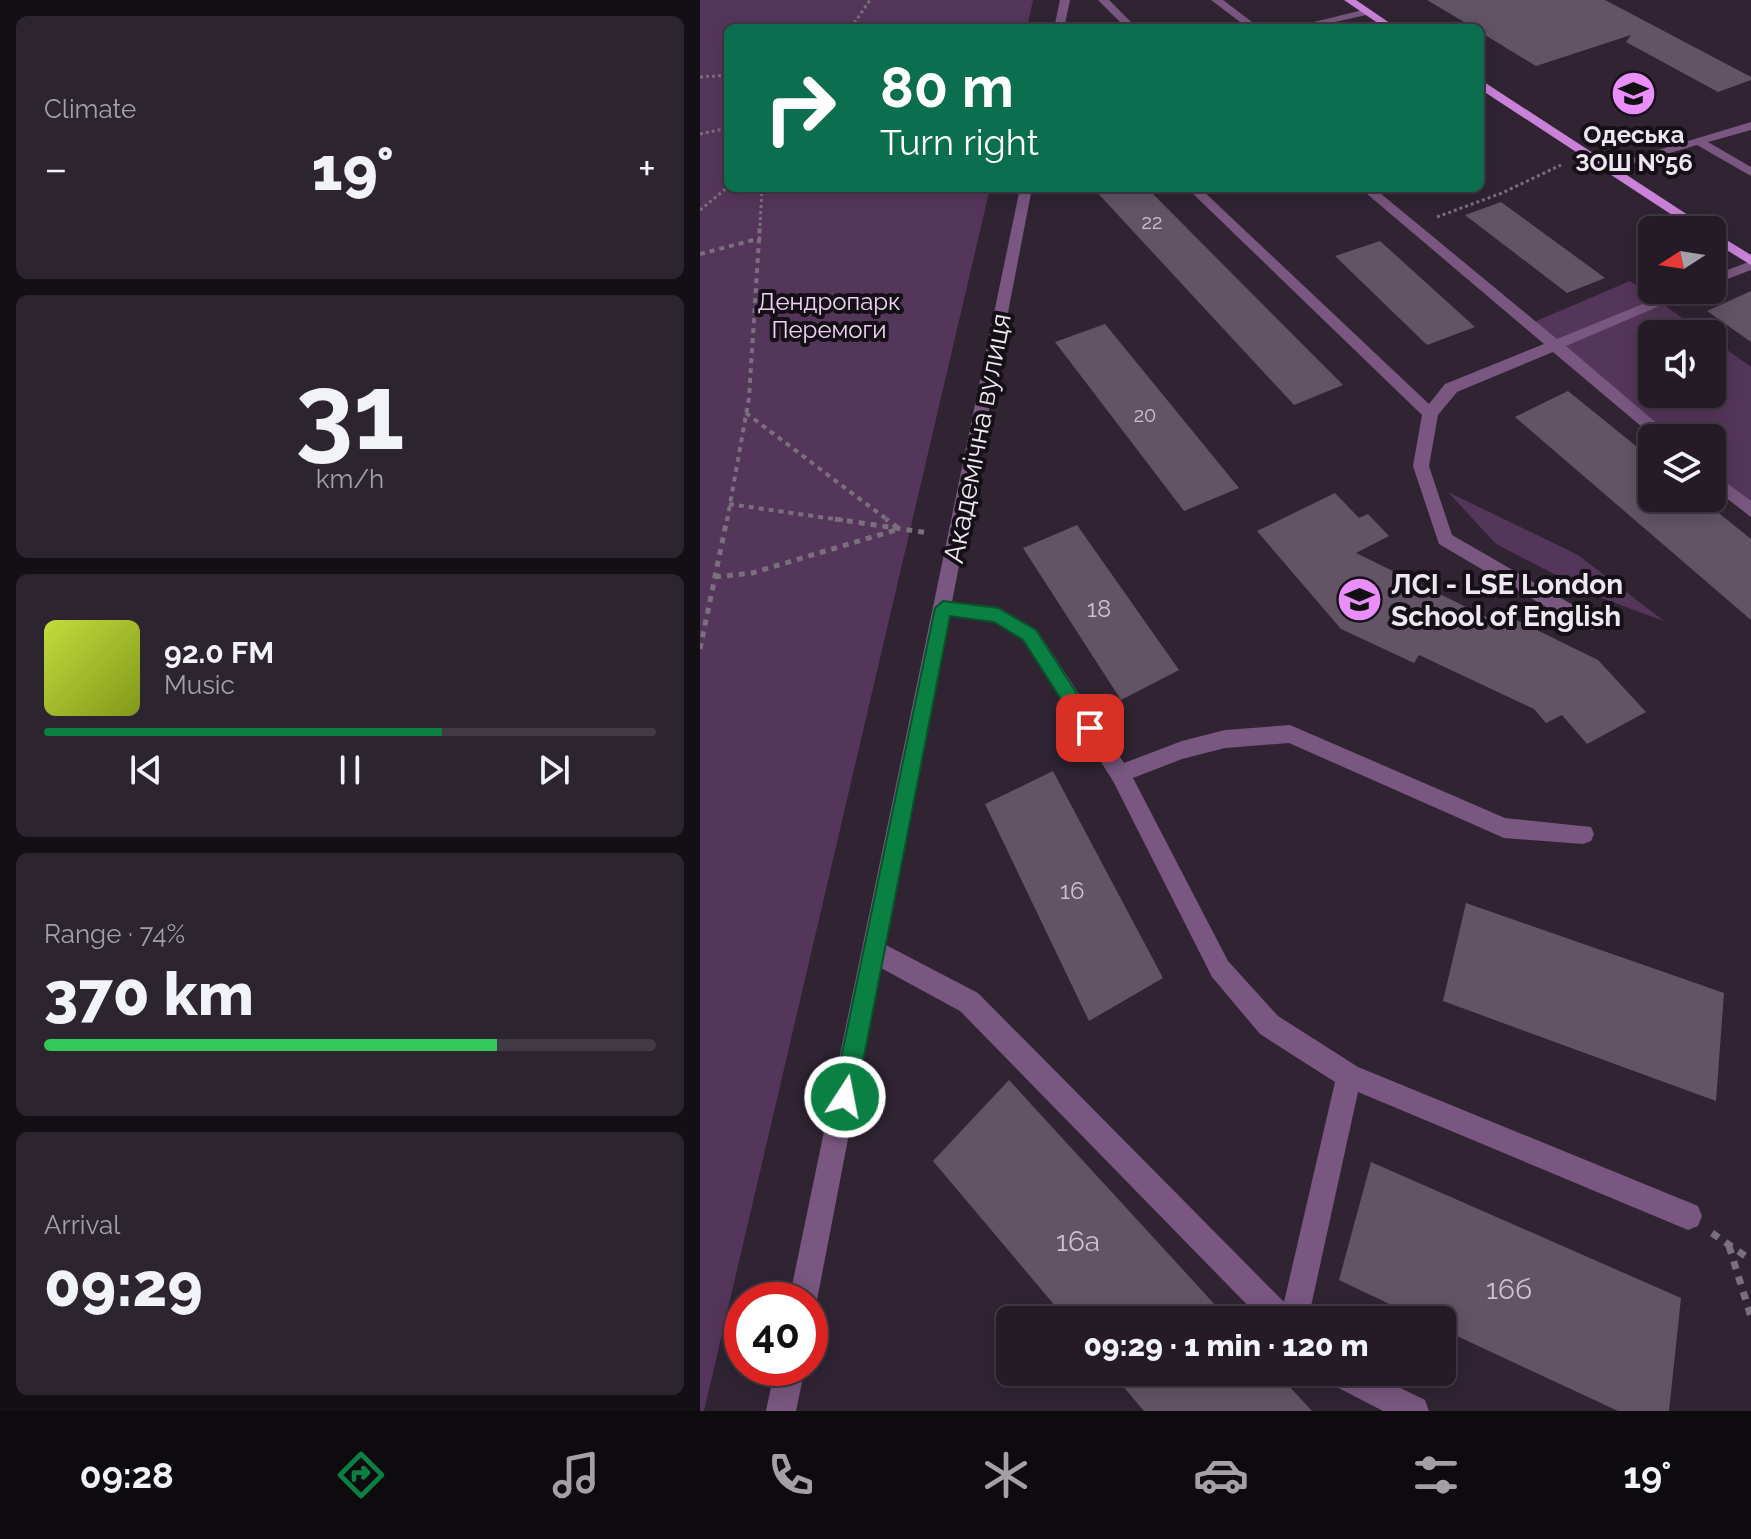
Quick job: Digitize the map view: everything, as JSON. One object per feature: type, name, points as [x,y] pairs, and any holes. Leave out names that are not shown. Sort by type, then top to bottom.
[{"type":"main road","points":[[1349,0],[1386,24]]},
{"type":"main road","points":[[1484,87],[1683,216]]},
{"type":"main road","points":[[1726,245],[1751,263]]},
{"type":"street","points":[[1060,24],[1065,0]]},
{"type":"street","points":[[1103,0],[1128,24]]},
{"type":"street","points":[[1216,0],[1249,24]]},
{"type":"street","points":[[1312,24],[1367,12]]},
{"type":"street","points":[[1608,167],[1751,126]]},
{"type":"street","points":[[1698,141],[1751,172]]},
{"type":"street","name":"Академічна вулиця","points":[[807,1282],[1025,192]]},
{"type":"street","points":[[1197,192],[1430,414]]},
{"type":"street","points":[[1371,192],[1650,424]]},
{"type":"street","points":[[1726,275],[1751,263]]},
{"type":"street","points":[[1592,625],[1445,539],[1421,466],[1430,414],[1451,388],[1656,304]]},
{"type":"street","points":[[1726,490],[1751,511]]},
{"type":"street","points":[[943,608],[998,615],[1030,635],[1120,774],[1220,969],[1269,1025],[1349,1076],[1688,1216]]},
{"type":"street","points":[[1120,774],[1161,756],[1241,736],[1263,732],[1290,734],[1504,828],[1583,834]]},
{"type":"street","points":[[874,951],[969,1002],[1268,1306]]},
{"type":"street","points":[[1297,1306],[1349,1076]]},
{"type":"street","points":[[781,1411],[786,1386]]},
{"type":"street","points":[[1365,1386],[1414,1411]]},
{"type":"path","points":[[854,24],[870,0]]},
{"type":"path","points":[[700,77],[724,75]]},
{"type":"path","points":[[700,134],[724,129]]},
{"type":"path","points":[[1413,226],[1502,193],[1562,165]]},
{"type":"path","points":[[700,210],[724,190]]},
{"type":"path","points":[[700,649],[746,413],[762,192]]},
{"type":"path","points":[[700,254],[761,238]]},
{"type":"path","points":[[746,413],[899,529]]},
{"type":"path","points":[[729,504],[957,537]]},
{"type":"path","points":[[715,577],[752,573],[899,529]]},
{"type":"path","points":[[1688,1216],[1751,1260]]},
{"type":"path","points":[[1729,1245],[1751,1317]]},
{"type":"green space","name":"Дендропарк Перемоги","points":[[700,0],[1033,0],[1028,24],[724,24],[724,192],[989,192],[734,1282],[724,1282],[724,1325],[704,1411],[700,1411]]},
{"type":"green space","points":[[1630,281],[1638,287],[1638,304],[1663,304],[1685,320],[1638,320],[1638,408],[1726,408],[1726,349],[1751,367],[1751,505],[1726,484],[1726,424],[1651,424],[1527,325]]},
{"type":"green space","points":[[1448,492],[1578,555],[1664,621],[1599,597],[1496,544]]},
{"type":"building","points":[[1427,0],[1605,0],[1751,77],[1751,80],[1718,92],[1626,42],[1631,35],[1536,66],[1484,34],[1484,24],[1467,24]]},
{"type":"building","points":[[1097,192],[1151,192],[1343,385],[1294,405]]},
{"type":"building","points":[[1501,202],[1605,278],[1567,293],[1465,215]]},
{"type":"building","points":[[1380,241],[1475,327],[1427,345],[1335,256]]},
{"type":"building","points":[[1751,291],[1751,342],[1726,324],[1726,320],[1720,320],[1707,311]]},
{"type":"building","points":[[1105,324],[1239,488],[1184,511],[1055,342]]},
{"type":"building","points":[[1568,391],[1638,448],[1638,512],[1717,512],[1751,539],[1751,620],[1515,417]]},
{"type":"building","points":[[1335,493],[1359,518],[1368,514],[1389,536],[1356,553],[1507,627],[1512,618],[1598,660],[1646,712],[1587,744],[1562,715],[1546,723],[1534,709],[1419,655],[1414,663],[1341,629],[1257,531]]},
{"type":"building","points":[[1077,525],[1179,670],[1121,700],[1023,548]]},
{"type":"building","points":[[1053,771],[1163,978],[1089,1021],[985,804]]},
{"type":"building","points":[[1466,903],[1724,993],[1716,1101],[1443,1001]]},
{"type":"building","points":[[1009,1080],[1216,1306],[1055,1306],[933,1161]]},
{"type":"building","points":[[1371,1162],[1681,1298],[1669,1411],[1618,1411],[1456,1336],[1456,1306],[1394,1306],[1339,1280]]},
{"type":"building","points":[[1123,1386],[1289,1386],[1312,1411],[1144,1411]]},
{"type":"place","name":"Одеська ЗОШ №56","points":[[1634,93]]},
{"type":"place","name":"ЛСІ - LSE London School of English","points":[[1360,600]]},
{"type":"route","points":[[845,1097],[943,608],[998,615],[1030,635],[1090,728]]}]
